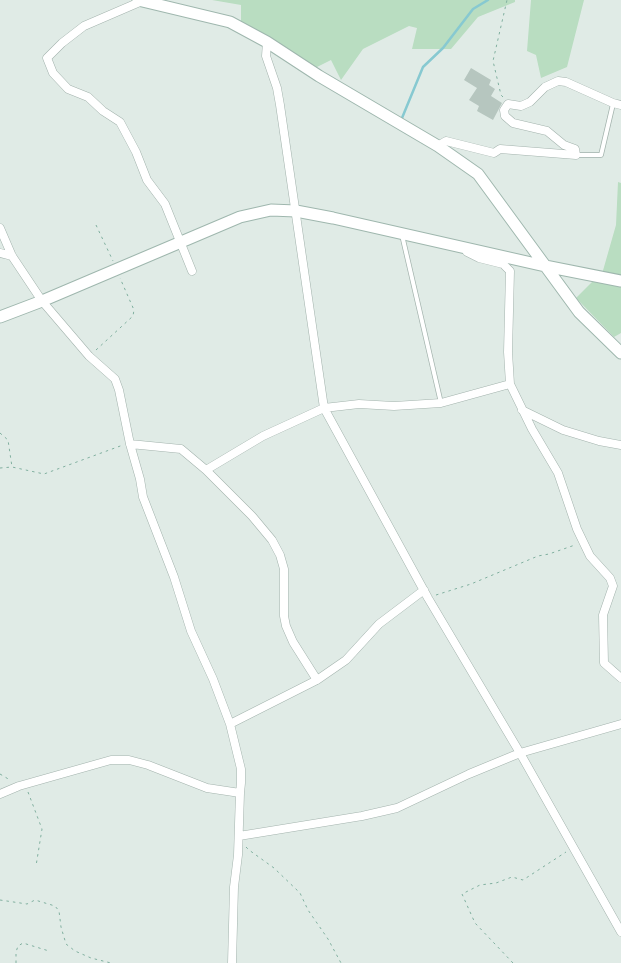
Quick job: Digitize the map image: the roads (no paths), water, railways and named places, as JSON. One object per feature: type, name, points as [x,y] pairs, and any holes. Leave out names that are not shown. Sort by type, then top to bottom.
[{"type":"street","points":[[192,271],[165,204],[147,180],[136,152],[120,122],[103,111],[88,97],[68,89],[54,73],[47,58],[62,43],[84,26],[140,0],[230,22],[267,42],[319,76],[438,146],[478,174],[579,312],[621,353]]},
{"type":"street","points":[[267,42],[266,56],[279,96],[324,408],[428,598],[520,753],[621,932]]},
{"type":"street","points":[[438,146],[446,141],[494,154],[500,149],[576,155],[575,149],[564,145],[548,131],[513,123],[505,116],[504,110],[508,104],[521,106],[530,102],[545,87],[558,81],[566,82],[617,104]]},
{"type":"street","points":[[0,317],[240,217],[271,210],[296,211],[621,281]]},
{"type":"street","points":[[0,228],[12,256],[42,301],[89,356],[114,379],[119,390],[143,497],[174,577],[191,631],[230,724],[241,769],[242,783],[234,887],[232,963]]},
{"type":"street","points":[[455,246],[479,258],[503,264],[510,271],[508,352],[510,384],[522,410],[558,474],[590,556],[610,578],[613,586],[603,615],[604,663],[621,678]]},
{"type":"street","points":[[0,253],[12,256]]},
{"type":"street","points":[[206,470],[263,436],[324,408],[359,404],[394,406],[441,403],[510,384]]},
{"type":"street","points":[[522,410],[563,430],[599,441],[621,445]]},
{"type":"street","points":[[130,444],[181,449],[206,470],[252,516],[272,540],[284,568],[285,621],[293,642],[317,680]]},
{"type":"street","points":[[230,724],[317,680],[346,660],[379,624],[424,590]]},
{"type":"street","points":[[239,836],[362,816],[397,808],[520,753],[621,724]]},
{"type":"street","points":[[0,794],[22,785],[111,760],[129,760],[148,765],[207,788],[240,793]]},
{"type":"lane","points":[[576,155],[601,155],[617,104]]},
{"type":"lane","points":[[401,233],[441,403]]},
{"type":"waterway","points":[[402,118],[423,67],[443,48],[473,9],[488,0]]}]
